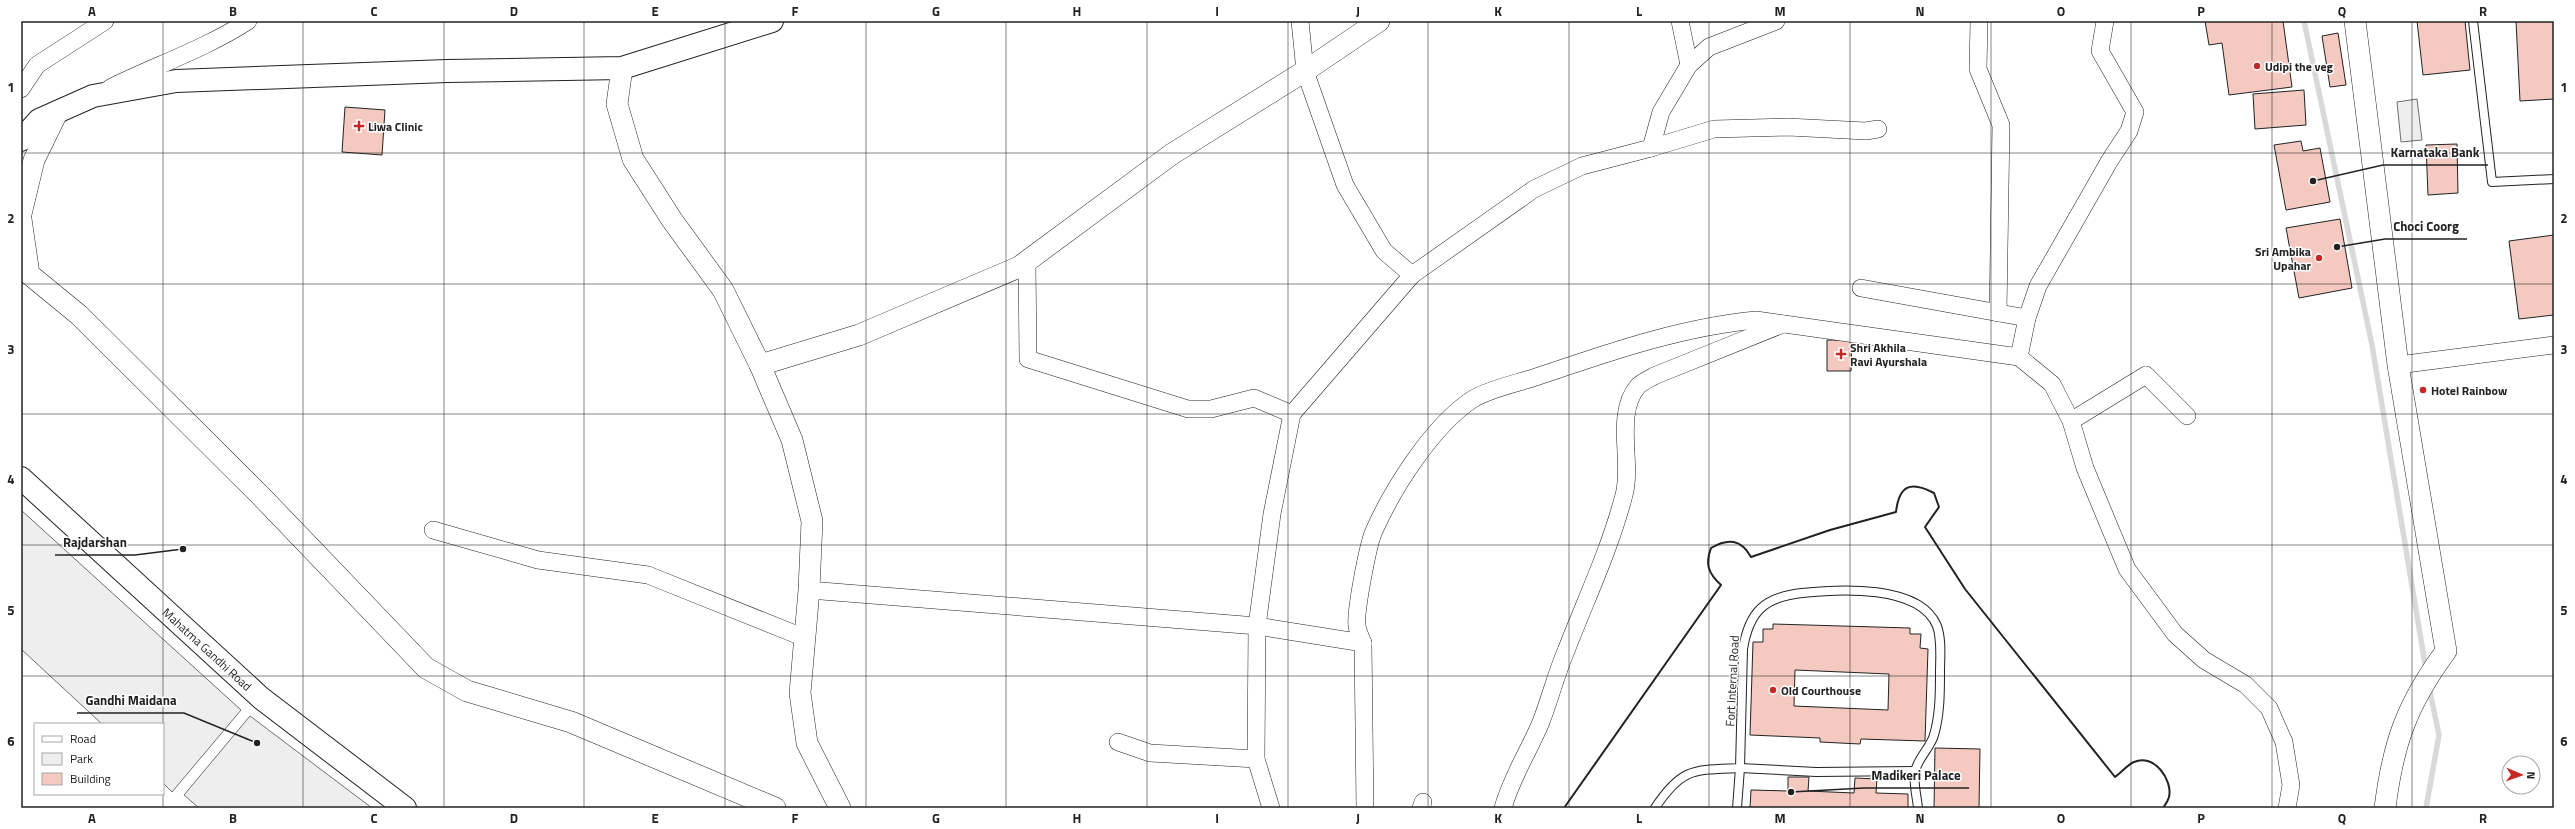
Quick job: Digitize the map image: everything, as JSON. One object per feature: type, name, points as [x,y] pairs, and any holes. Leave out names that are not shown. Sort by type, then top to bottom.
[{"type":"main road","points":[[21,140],[39,120],[94,96],[176,81],[447,71],[622,68],[772,21]]},
{"type":"main road","name":"Mahatma Gandhi Road","points":[[21,478],[261,698],[405,808]]},
{"type":"street","points":[[21,89],[37,64],[105,21]]},
{"type":"street","points":[[94,96],[149,68],[203,48],[248,21]]},
{"type":"street","points":[[1300,21],[1305,71],[1345,185],[1384,251],[1412,275]]},
{"type":"street","points":[[760,365],[859,335],[1027,263],[1172,154],[1305,71],[1379,21]]},
{"type":"street","points":[[1680,21],[1689,65]]},
{"type":"street","points":[[1651,148],[1661,112],[1689,65],[1709,47],[1776,21]]},
{"type":"street","points":[[1979,21],[1978,69],[2001,126],[1998,313]]},
{"type":"street","points":[[2019,357],[2027,318],[2038,286],[2110,160],[2129,131],[2135,112],[2100,51],[2105,21]]},
{"type":"street","points":[[2355,21],[2398,365],[2446,651],[2429,674],[2406,715],[2390,770],[2385,808]]},
{"type":"street","points":[[622,68],[617,104],[633,159],[672,220],[723,290],[760,365],[792,440],[812,521],[809,590],[800,694],[807,743],[840,808]]},
{"type":"street","points":[[21,214],[34,160],[57,113]]},
{"type":"street","points":[[1271,808],[1256,760],[1257,626],[1272,514],[1292,414],[1412,275],[1534,190],[1582,166],[1714,130],[1788,127],[1866,131],[1878,129]]},
{"type":"street","points":[[21,219],[29,274],[79,315],[260,495],[426,668],[467,691],[571,722],[775,808]]},
{"type":"street","points":[[1027,263],[1028,359],[1188,409],[1211,409],[1254,398],[1292,414]]},
{"type":"street","points":[[1861,288],[2027,318]]},
{"type":"street","points":[[1366,808],[1363,643],[1357,625],[1363,576],[1373,532],[1396,488],[1435,434],[1474,399],[1593,358],[1716,324],[1756,320],[2019,357],[2052,384],[2072,421],[2085,468],[2127,569],[2175,634],[2204,660],[2246,685],[2269,708],[2284,742],[2291,785],[2287,808]]},
{"type":"street","points":[[1503,808],[1514,778],[1543,717],[1561,664],[1603,561],[1619,515],[1626,486],[1626,424],[1630,403],[1638,386],[1654,376],[1784,324]]},
{"type":"street","points":[[2398,365],[2554,345]]},
{"type":"street","points":[[2072,421],[2146,375],[2187,416]]},
{"type":"street","points":[[433,530],[538,560],[648,575],[805,638]]},
{"type":"street","points":[[809,590],[1257,626],[1363,643]]},
{"type":"street","points":[[1118,742],[1150,753],[1256,760]]},
{"type":"lane","points":[[2473,21],[2492,182],[2554,179]]},
{"type":"lane","name":"Fort Internal Road","points":[[1737,808],[1740,768],[1743,649],[1746,632],[1754,614],[1767,603],[1790,594],[1865,590],[1916,604],[1928,612],[1937,627],[1940,649],[1938,712],[1934,735],[1915,772]]},
{"type":"lane","points":[[1655,808],[1670,785],[1689,772],[1740,768],[1816,772],[1915,772],[1918,808]]},
{"type":"green space","points":[[2417,99],[2422,140],[2401,142],[2397,102]]},
{"type":"green space","points":[[21,510],[241,710],[172,792],[164,784],[164,723],[101,723],[21,649]]},
{"type":"green space","points":[[250,716],[372,808],[199,808],[184,795]]},
{"type":"building","name":"Udipi the veg","points":[[2205,21],[2283,21],[2292,87],[2229,95],[2222,43],[2209,45]]},
{"type":"building","points":[[2417,21],[2465,21],[2470,70],[2423,75]]},
{"type":"building","points":[[2516,21],[2554,21],[2554,99],[2520,101]]},
{"type":"building","points":[[2338,33],[2346,85],[2330,87],[2322,36]]},
{"type":"building","points":[[2304,90],[2306,125],[2255,129],[2253,94]]},
{"type":"building","points":[[345,107],[385,110],[382,155],[342,152]]},
{"type":"building","points":[[2301,141],[2303,151],[2320,148],[2330,202],[2286,210],[2274,145]]},
{"type":"building","points":[[2457,144],[2458,193],[2428,195],[2426,145]]},
{"type":"building","name":"Sri Ambika Upahar","points":[[2340,219],[2352,288],[2299,298],[2286,228]]},
{"type":"building","points":[[2554,235],[2554,315],[2519,319],[2509,241]]},
{"type":"building","points":[[1827,340],[1852,340],[1851,371],[1827,371]]},
{"type":"building","name":"Old Courthouse","points":[[1773,624],[1910,628],[1910,634],[1921,634],[1920,648],[1928,649],[1925,741],[1861,739],[1860,744],[1820,742],[1820,738],[1750,735],[1753,642],[1763,642],[1763,629],[1773,629]],"holes":[[[1795,670],[1889,674],[1888,710],[1794,706]]]},
{"type":"building","points":[[1935,748],[1980,749],[1979,808],[1934,808]]},
{"type":"building","points":[[1788,777],[1809,777],[1808,791],[1854,793],[1855,778],[1877,779],[1876,793],[1908,794],[1908,808],[1750,808],[1751,790],[1788,791]]},
{"type":"waterway","points":[[2304,21],[2372,345],[2426,670]]},
{"type":"waterway","points":[[2426,808],[2439,735],[2429,687]]},
{"type":"wall","points":[[1564,808],[1721,585],[1713,576],[1709,568],[1708,559],[1711,548],[1723,543],[1734,542],[1743,547],[1751,557],[1830,530],[1896,512],[1900,496],[1903,491],[1912,486],[1926,489],[1934,493],[1939,507],[1925,527],[1965,589],[2115,777],[2132,763],[2141,760],[2148,761],[2160,770],[2165,776],[2169,790],[2169,798],[2163,808]]},
{"type":"place","name":"Udipi the veg","points":[[2257,66]]},
{"type":"place","name":"Liwa Clinic","points":[[359,126]]},
{"type":"place","name":"Karnataka Bank","points":[[2313,181]]},
{"type":"place","name":"Choci Coorg","points":[[2337,247]]},
{"type":"place","name":"Sri Ambika Upahar","points":[[2319,258]]},
{"type":"place","name":"Shri Akhila Ravi Ayurshala","points":[[1841,354]]},
{"type":"place","name":"Hotel Rainbow","points":[[2423,390]]},
{"type":"place","name":"Rajdarshan","points":[[183,549]]},
{"type":"place","name":"Old Courthouse","points":[[1773,690]]},
{"type":"place","name":"Gandhi Maidana","points":[[257,743]]},
{"type":"place","name":"Madikeri Palace","points":[[1791,792]]}]
